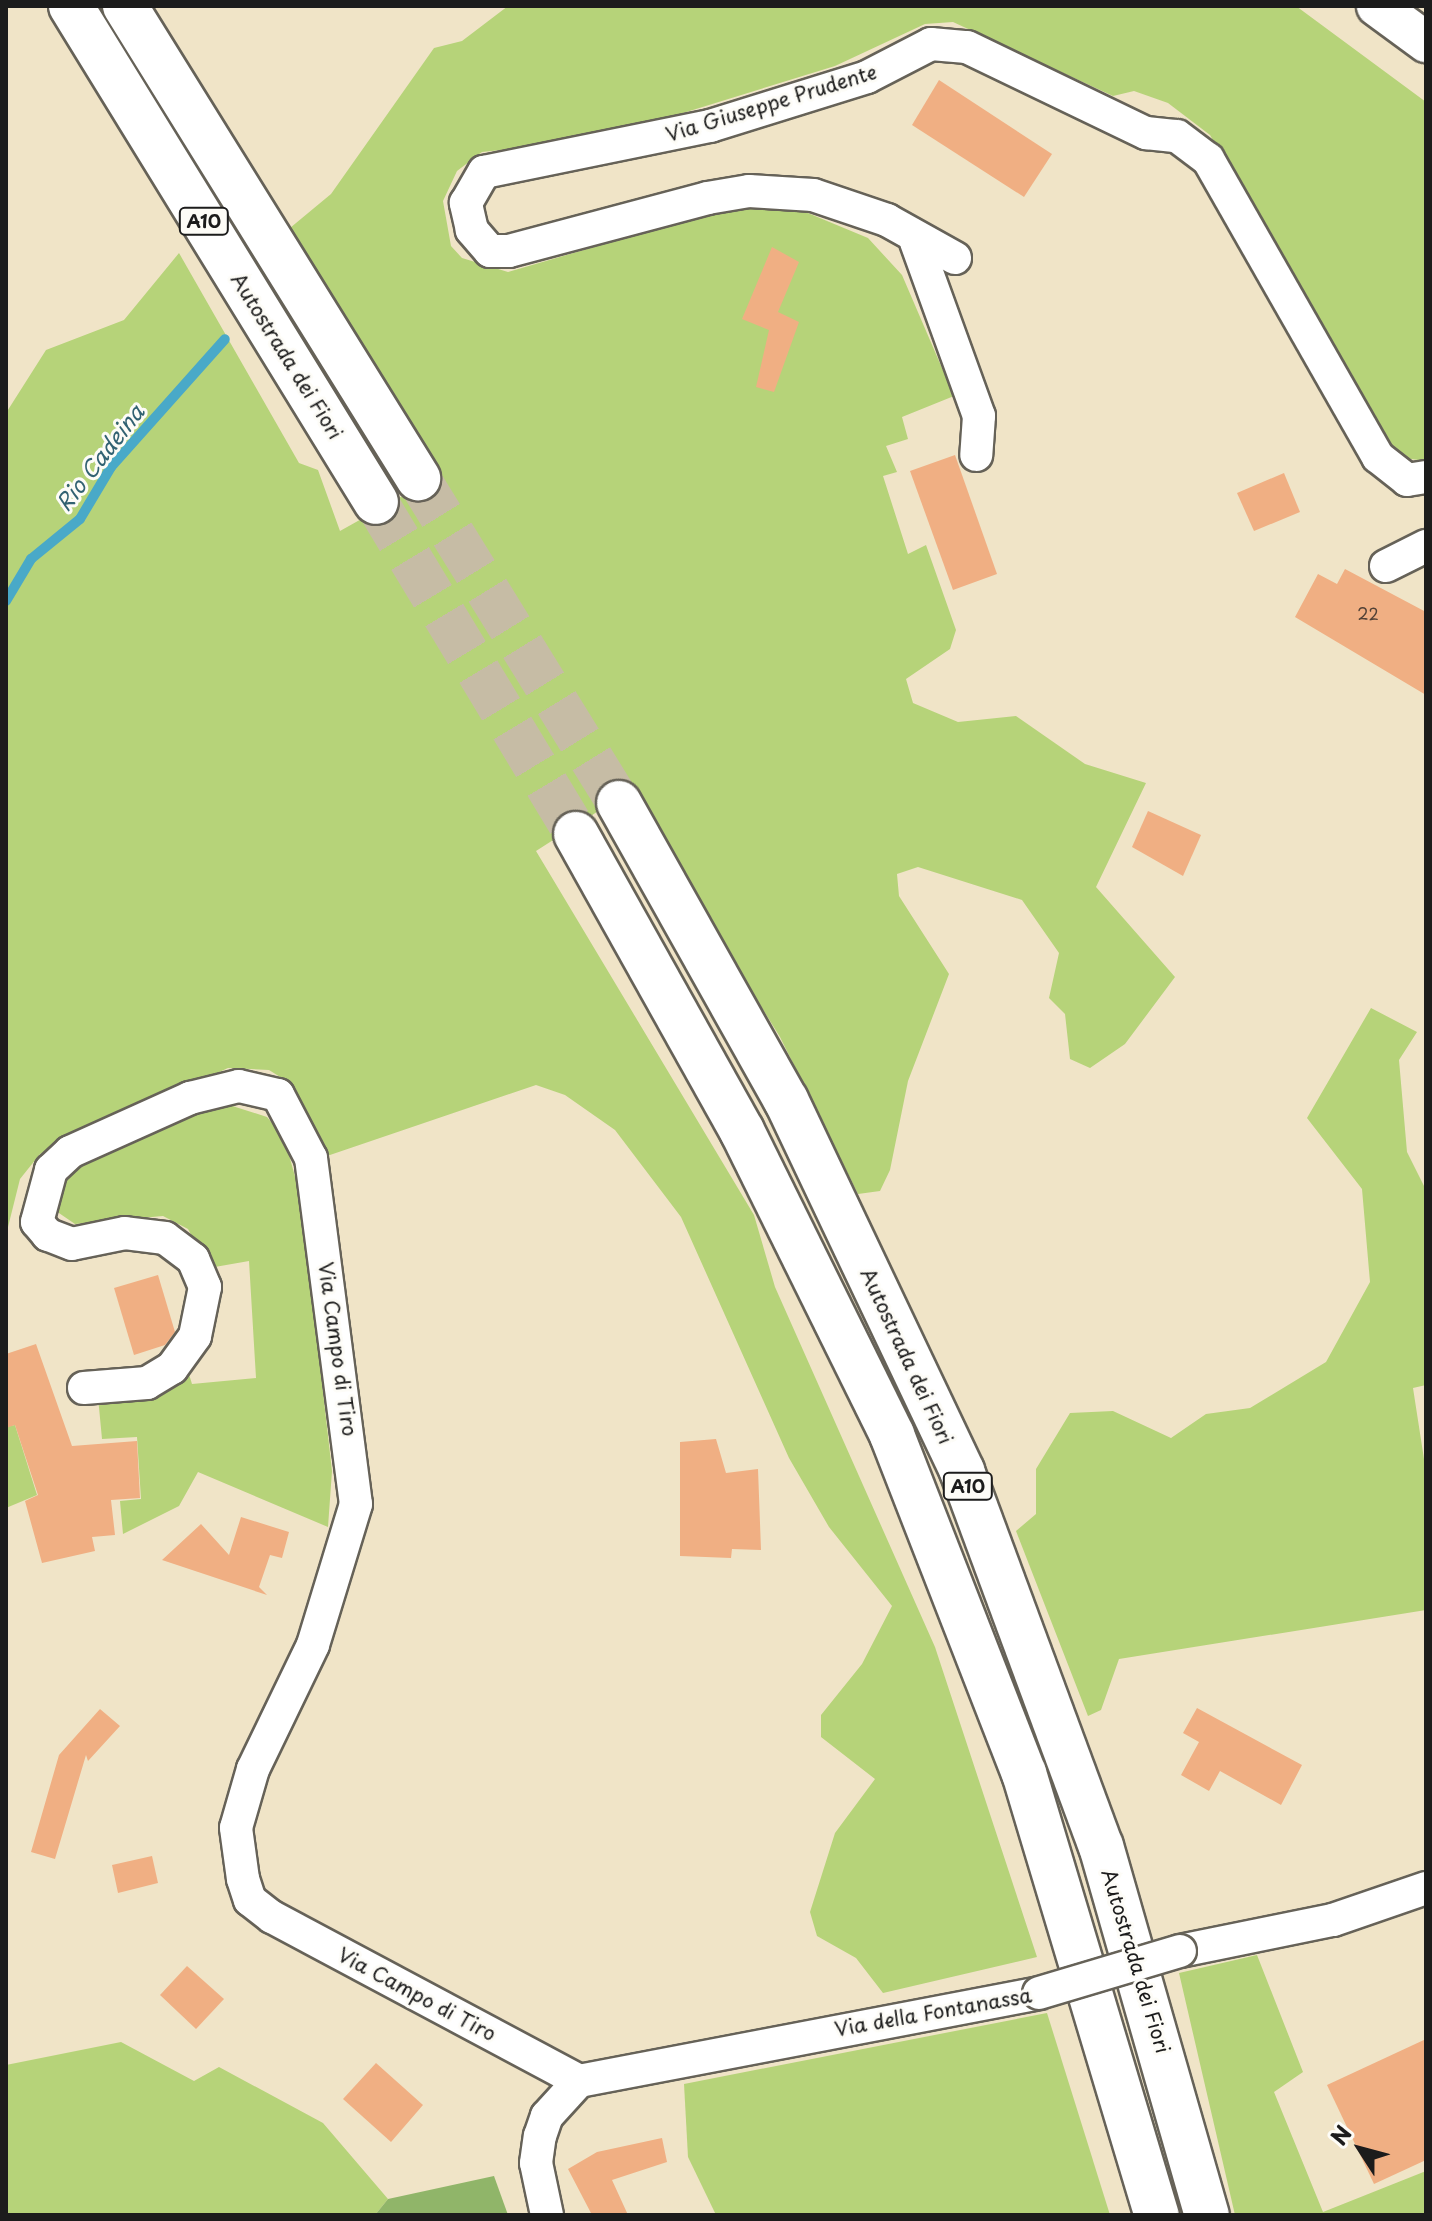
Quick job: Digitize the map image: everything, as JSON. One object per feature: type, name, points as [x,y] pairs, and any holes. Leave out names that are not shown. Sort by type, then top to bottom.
[{"type":"highway","name":"Autostrada dei Fiori","points":[[71,6],[376,502]]},
{"type":"highway","name":"A10","points":[[125,6],[418,478]]},
{"type":"highway","name":"Autostrada dei Fiori","points":[[619,803],[786,1100],[962,1471],[1101,1846],[1207,2215]]},
{"type":"highway","name":"A10","points":[[576,834],[742,1131],[892,1435],[1024,1773],[1157,2215]]},
{"type":"street","points":[[1377,6],[1426,42]]},
{"type":"street","name":"Via Giuseppe Prudente","points":[[955,258],[916,242],[887,220],[813,195],[749,191],[490,251],[472,230],[466,203],[484,172],[710,126],[867,77],[931,44],[967,47],[1146,133],[1177,136],[1208,159],[1378,457],[1407,480],[1426,477]]},
{"type":"street","points":[[916,242],[979,416],[976,455]]},
{"type":"street","points":[[1386,566],[1426,546]]},
{"type":"street","name":"Via Campo di Tiro","points":[[84,1388],[147,1383],[172,1368],[195,1336],[205,1287],[193,1259],[165,1238],[125,1233],[72,1244],[48,1235],[37,1222],[51,1170],[70,1152],[190,1098],[239,1086],[278,1095],[311,1158],[356,1504],[313,1645],[253,1769],[236,1828],[243,1879],[250,1900],[272,1917],[579,2081]]},
{"type":"street","name":"Via della Fontanassa","points":[[579,2081],[1039,1993],[1180,1951],[1333,1920],[1426,1888]]},
{"type":"street","points":[[547,2215],[536,2163],[540,2136],[547,2116],[579,2081]]},
{"type":"green space","points":[[508,6],[1296,6],[1426,102],[1426,461],[1404,458],[1384,439],[1210,135],[1168,103],[1134,91],[1113,96],[953,22],[925,24],[835,66],[599,139],[482,152],[457,171],[443,201],[451,246],[462,258],[508,272],[739,205],[791,206],[868,238],[902,275],[954,396],[902,417],[908,439],[886,446],[897,472],[883,476],[908,554],[926,545],[956,630],[950,649],[906,679],[913,703],[958,722],[1016,716],[1085,764],[1146,783],[1096,887],[1175,977],[1125,1044],[1090,1068],[1070,1059],[1065,1014],[1049,998],[1059,953],[1022,900],[918,867],[897,874],[899,896],[949,974],[908,1081],[890,1170],[880,1191],[858,1194],[780,1037],[628,792],[536,851],[754,1215],[775,1287],[935,1647],[1037,1957],[883,1993],[856,1958],[817,1936],[810,1912],[835,1833],[875,1779],[821,1737],[821,1715],[862,1664],[892,1606],[829,1527],[789,1458],[681,1217],[615,1130],[565,1095],[536,1085],[327,1156],[293,1085],[269,1070],[228,1068],[40,1154],[20,1179],[6,1235],[6,413],[46,350],[124,320],[179,253],[299,463],[318,470],[340,531],[440,475],[290,228],[331,194],[434,48],[462,41]]},
{"type":"green space","points":[[1371,1008],[1417,1032],[1399,1060],[1407,1152],[1426,1190],[1426,1385],[1413,1388],[1426,1472],[1426,1610],[1119,1659],[1101,1710],[1088,1716],[1016,1531],[1036,1514],[1036,1469],[1070,1413],[1113,1411],[1171,1438],[1206,1414],[1250,1408],[1326,1362],[1370,1282],[1362,1189],[1307,1118]]},
{"type":"green space","points":[[223,1103],[267,1117],[284,1137],[301,1198],[332,1471],[328,1527],[198,1472],[179,1506],[123,1534],[120,1501],[141,1499],[137,1437],[102,1439],[98,1397],[188,1371],[192,1384],[256,1378],[249,1261],[209,1268],[188,1229],[163,1216],[75,1224],[56,1211],[69,1166]]},
{"type":"green space","points":[[15,1425],[37,1495],[6,1508],[6,1427]]},
{"type":"green space","points":[[1257,1955],[1303,2072],[1274,2092],[1323,2212],[1426,2171],[1426,2215],[1235,2215],[1179,1973]]},
{"type":"green space","points":[[1047,2013],[1110,2215],[716,2215],[688,2157],[684,2084]]},
{"type":"green space","points":[[121,2042],[194,2081],[219,2067],[323,2123],[388,2199],[375,2215],[6,2215],[6,2065]]},
{"type":"green space","points":[[494,2176],[508,2215],[375,2215],[388,2199]]},
{"type":"building","points":[[939,80],[1052,154],[1024,197],[912,125]]},
{"type":"building","points":[[772,247],[799,262],[778,312],[799,322],[774,392],[756,387],[769,330],[742,319]]},
{"type":"building","points":[[955,455],[997,574],[953,590],[910,471]]},
{"type":"building","points":[[1284,473],[1300,512],[1254,531],[1237,493]]},
{"type":"building","points":[[1345,569],[1426,612],[1426,695],[1295,617],[1318,574],[1337,584]]},
{"type":"building","points":[[1148,811],[1201,835],[1183,876],[1132,847]]},
{"type":"building","points":[[158,1275],[175,1332],[165,1345],[134,1355],[114,1288]]},
{"type":"building","points":[[36,1344],[72,1446],[137,1441],[140,1498],[111,1500],[115,1535],[92,1537],[95,1551],[42,1563],[25,1501],[38,1495],[15,1425],[6,1428],[6,1354]]},
{"type":"building","points":[[716,1439],[726,1473],[758,1469],[761,1550],[732,1549],[731,1558],[680,1556],[680,1442]]},
{"type":"building","points":[[241,1517],[289,1532],[282,1558],[270,1555],[259,1587],[267,1595],[162,1560],[201,1524],[229,1555]]},
{"type":"building","points":[[1197,1708],[1302,1765],[1281,1805],[1220,1771],[1209,1791],[1181,1775],[1199,1742],[1183,1733]]},
{"type":"building","points":[[100,1709],[120,1726],[88,1761],[86,1755],[55,1859],[31,1852],[59,1755]]},
{"type":"building","points":[[152,1856],[158,1883],[118,1893],[112,1865]]},
{"type":"building","points":[[187,1966],[224,1999],[196,2029],[160,1995]]},
{"type":"building","points":[[1426,2039],[1426,2160],[1374,2184],[1327,2085]]},
{"type":"building","points":[[376,2063],[423,2105],[391,2142],[343,2099]]},
{"type":"building","points":[[662,2138],[667,2162],[612,2180],[628,2215],[592,2215],[568,2169],[597,2152]]},
{"type":"waterway","name":"Rio Cadeina","points":[[6,601],[31,559],[80,519],[111,467],[225,339]]},
{"type":"tunnel","points":[[418,478],[619,803]]},
{"type":"tunnel","points":[[376,502],[576,834]]}]
